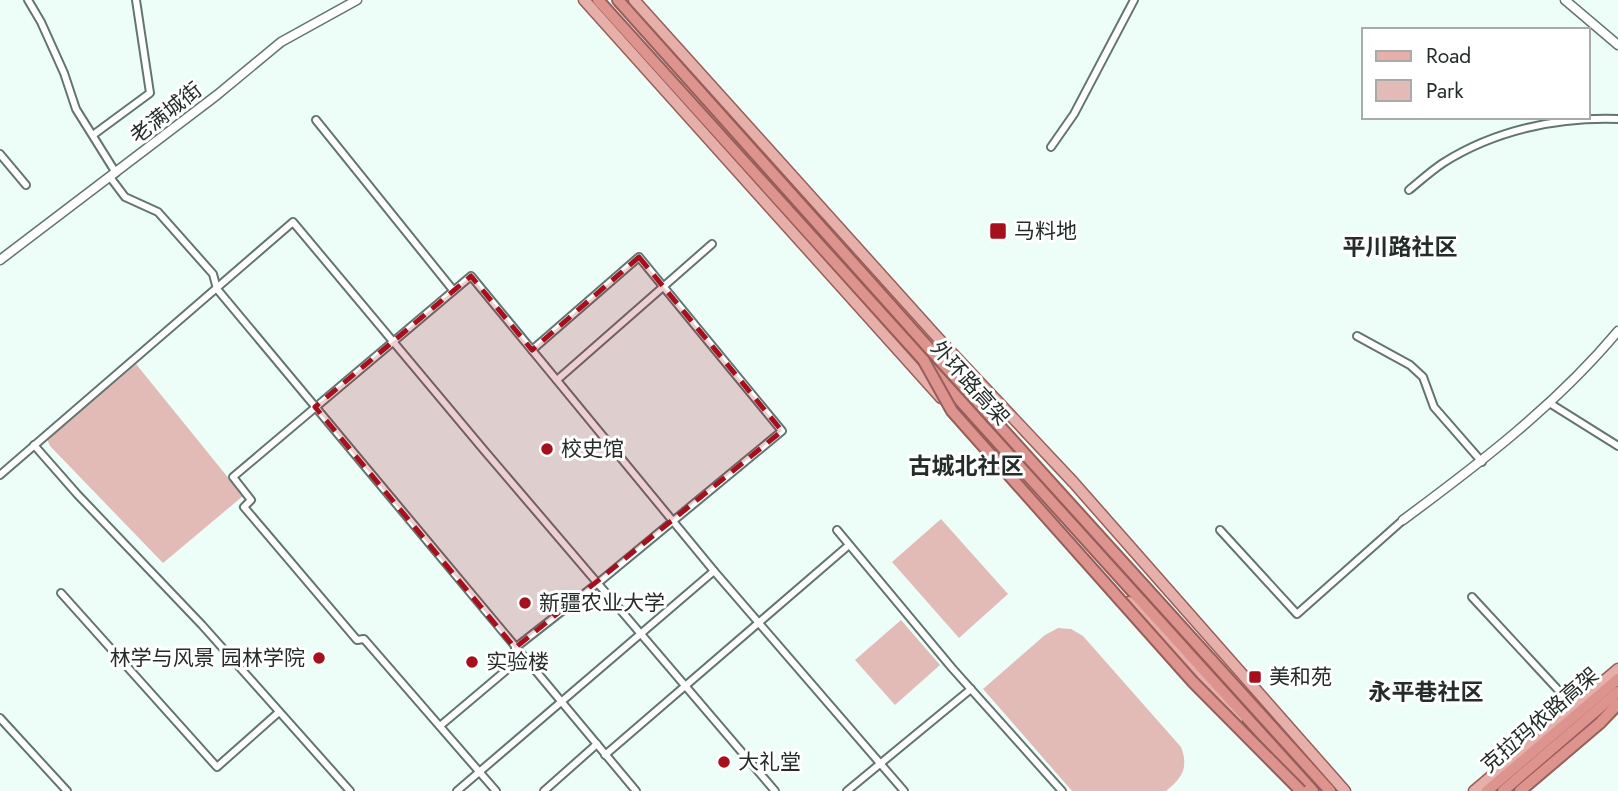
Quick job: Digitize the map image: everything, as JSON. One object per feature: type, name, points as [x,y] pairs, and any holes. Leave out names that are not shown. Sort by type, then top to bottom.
[{"type":"highway","name":"外环路高架","points":[[598,0],[1313,791]]},
{"type":"highway","name":"外环路高架","points":[[618,0],[1330,791]]},
{"type":"highway","points":[[626,0],[646,30]]},
{"type":"highway","points":[[924,361],[952,411],[1185,673],[1302,791]]},
{"type":"highway","name":"克拉玛依路高架","points":[[1487,791],[1618,679]]},
{"type":"highway","name":"克拉玛依路高架","points":[[1504,791],[1618,694]]},
{"type":"highway","points":[[1520,791],[1600,723],[1618,704]]},
{"type":"main road","points":[[584,0],[917,370],[1078,554],[1130,603],[1302,791]]},
{"type":"main road","points":[[634,0],[938,338],[1074,483],[1345,791]]},
{"type":"main road","points":[[1474,791],[1618,669]]},
{"type":"street","points":[[28,0],[60,64],[76,109],[93,135],[125,197],[158,212],[213,274],[217,289],[636,791]]},
{"type":"street","points":[[93,135],[150,93],[136,0]]},
{"type":"street","name":"老满城街","points":[[0,260],[217,95],[281,42],[357,0]]},
{"type":"street","points":[[1051,147],[1074,114],[1134,0]]},
{"type":"street","points":[[1565,0],[1618,45]]},
{"type":"street","points":[[1590,118],[1618,119]]},
{"type":"street","points":[[1409,190],[1443,163],[1482,143],[1524,128],[1577,119]]},
{"type":"street","points":[[316,120],[453,290]]},
{"type":"street","points":[[0,153],[26,185]]},
{"type":"street","points":[[0,475],[293,222],[775,791]]},
{"type":"street","points":[[557,380],[712,244]]},
{"type":"street","points":[[515,648],[782,431],[639,257],[532,350]]},
{"type":"street","points":[[496,791],[364,639],[357,640],[243,507],[251,500],[233,477],[471,276],[714,571],[905,791]]},
{"type":"street","points":[[1220,530],[1297,614],[1403,520],[1482,462],[1551,404],[1618,331]]},
{"type":"street","points":[[1357,336],[1410,365],[1423,377],[1434,407],[1482,462]]},
{"type":"street","points":[[1551,404],[1618,446]]},
{"type":"street","points":[[34,445],[202,625],[350,791]]},
{"type":"street","points":[[837,530],[971,689],[1062,791]]},
{"type":"street","points":[[605,755],[849,545]]},
{"type":"street","points":[[457,791],[714,571]]},
{"type":"street","points":[[61,593],[217,766],[279,712]]},
{"type":"street","points":[[1472,597],[1574,707]]},
{"type":"street","points":[[440,726],[523,656]]},
{"type":"street","points":[[848,791],[971,689]]},
{"type":"street","points":[[0,718],[67,791]]},
{"type":"street","points":[[544,791],[597,744]]},
{"type":"highlighted area","points":[[639,257],[782,431],[515,648],[315,407],[471,276],[532,350]]},
{"type":"green space","points":[[136,364],[243,496],[163,563],[50,446],[47,439]]},
{"type":"green space","points":[[941,519],[1008,594],[959,638],[892,562]]},
{"type":"green space","points":[[901,620],[940,665],[895,705],[855,660]]},
{"type":"green space","points":[[1058,628],[1071,629],[1083,636],[1181,747],[1184,767],[1176,782],[1166,791],[1072,791],[983,689],[1045,635]]},
{"type":"place","name":"马料地","points":[[998,231]]},
{"type":"place","name":"校史馆","points":[[547,449]]},
{"type":"place","name":"新疆农业大学","points":[[525,603]]},
{"type":"place","name":"林学与风景 园林学院","points":[[319,658]]},
{"type":"place","name":"实验楼","points":[[472,662]]},
{"type":"place","name":"美和苑","points":[[1255,677]]},
{"type":"place","name":"大礼堂","points":[[724,762]]},
{"type":"district","name":"平川路社区","points":[[1400,247]]},
{"type":"district","name":"古城北社区","points":[[966,466]]},
{"type":"district","name":"永平巷社区","points":[[1426,692]]}]
